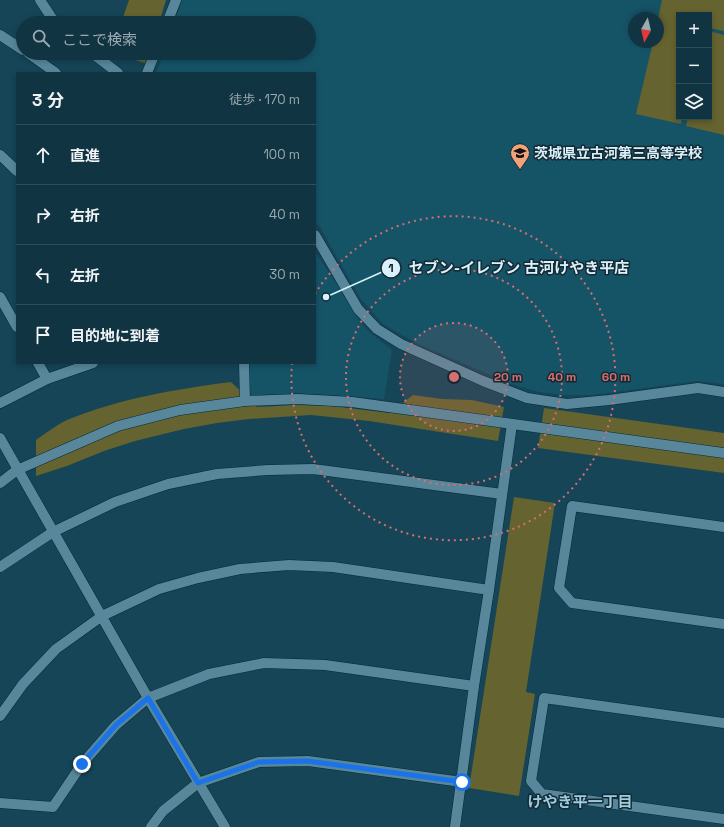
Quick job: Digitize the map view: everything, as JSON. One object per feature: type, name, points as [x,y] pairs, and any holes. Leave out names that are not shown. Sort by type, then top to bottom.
[{"type":"street","points":[[40,0],[50,16]]},
{"type":"street","points":[[170,16],[176,0]]},
{"type":"street","points":[[0,35],[16,45]]},
{"type":"street","points":[[38,60],[55,72]]},
{"type":"street","points":[[101,60],[117,72]]},
{"type":"street","points":[[147,72],[152,60]]},
{"type":"street","points":[[0,155],[16,170]]},
{"type":"street","points":[[316,237],[358,308],[377,329],[401,344],[483,381],[527,398],[567,404],[698,388],[724,392]]},
{"type":"street","points":[[0,298],[16,325]]},
{"type":"street","points":[[39,364],[47,379]]},
{"type":"street","points":[[0,403],[47,379],[90,364]]},
{"type":"street","points":[[244,364],[245,401]]},
{"type":"street","points":[[0,482],[17,470],[118,426],[180,410],[245,401],[298,399],[352,402],[724,453]]},
{"type":"street","points":[[455,827],[512,424]]},
{"type":"street","points":[[0,438],[148,698],[225,827]]},
{"type":"street","points":[[0,567],[53,532],[115,502],[168,484],[217,474],[260,470],[313,469],[502,494]]},
{"type":"street","points":[[724,527],[572,506],[559,588],[572,603],[724,624]]},
{"type":"street","points":[[0,716],[23,684],[56,649],[102,616],[159,589],[198,578],[240,569],[288,565],[333,567],[489,590]]},
{"type":"street","points":[[0,803],[53,807],[82,764],[116,725],[148,698],[209,674],[264,663],[325,665],[474,686]]},
{"type":"street","points":[[724,723],[544,698],[531,781],[542,794],[724,819]]},
{"type":"street","points":[[151,827],[163,811],[198,783],[259,762],[308,761],[462,782]]},
{"type":"shaded area","points":[[129,0],[166,0],[161,16],[123,16]]},
{"type":"shaded area","name":"茨城県立古河第三高等学校","points":[[182,0],[724,0],[724,384],[697,381],[592,395],[563,395],[539,392],[514,385],[416,343],[383,324],[360,298],[320,227],[316,223],[316,72],[156,72],[161,60],[316,60],[316,16],[176,16]]},
{"type":"shaded area","points":[[662,0],[724,0],[724,31],[712,29],[712,12],[676,12],[676,120],[682,120],[681,124],[636,114],[652,48],[664,48],[664,12],[659,12]]},
{"type":"shaded area","points":[[712,32],[724,35],[724,135],[686,126],[687,120],[712,120]]},
{"type":"shaded area","points":[[135,60],[146,60],[145,63]]},
{"type":"shaded area","points":[[316,253],[358,319],[367,330],[392,350],[384,399],[297,393],[248,398],[247,364],[316,364]]},
{"type":"shaded area","points":[[231,382],[257,407],[295,405],[331,406],[390,413],[413,395],[442,399],[472,400],[504,407],[498,441],[369,421],[311,415],[249,419],[184,429],[135,441],[36,476],[36,440],[67,420],[106,406],[148,396]]},
{"type":"shaded area","points":[[544,408],[724,433],[724,473],[538,448]]},
{"type":"shaded area","points":[[514,497],[555,503],[526,692],[535,694],[519,796],[469,788]]},
{"type":"place","name":"茨城県立古河第三高等学校","points":[[520,170]]},
{"type":"place","name":"セブン-イレブン 古河けやき平店","points":[[326,297]]},
{"type":"district","name":"けやき平一丁目","points":[[580,801]]},
{"type":"route","points":[[82,764],[116,725],[148,698],[198,783],[259,762],[308,761],[462,782]]}]
